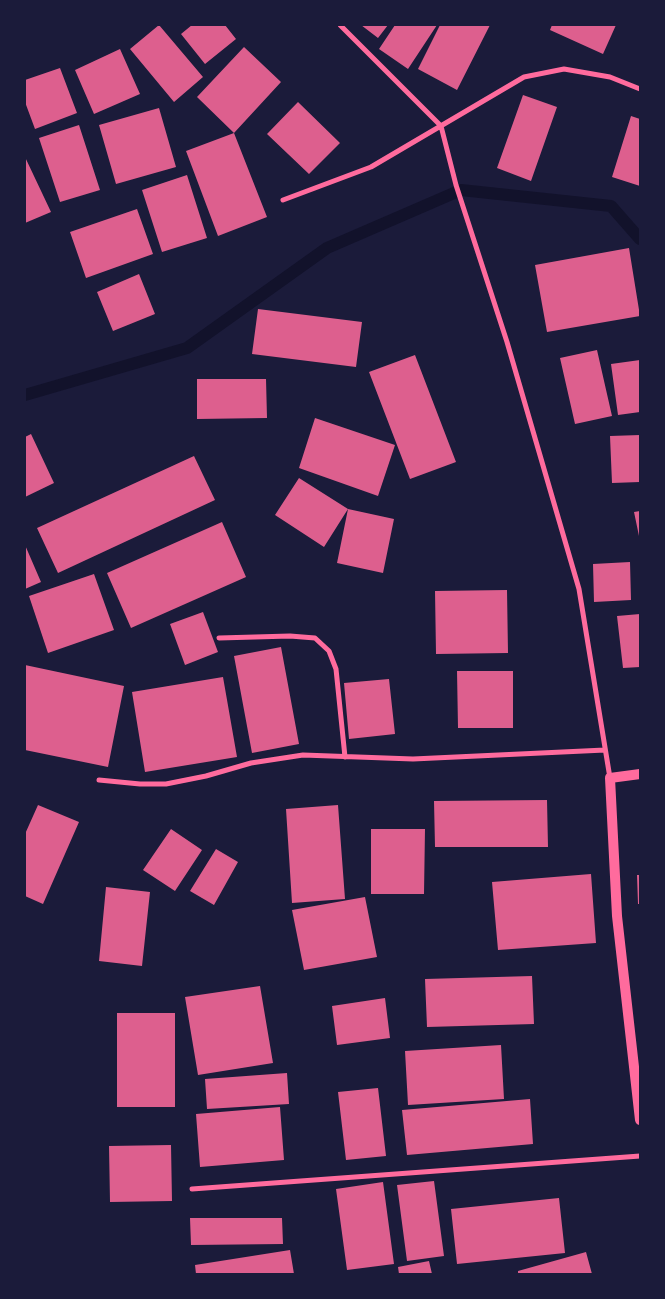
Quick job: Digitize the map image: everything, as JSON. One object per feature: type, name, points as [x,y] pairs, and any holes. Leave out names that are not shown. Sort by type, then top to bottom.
[{"type":"main road","points":[[640,774],[610,778],[618,916],[640,1120]]},
{"type":"street","points":[[340,25],[441,126],[456,185],[507,342],[579,589],[610,778]]},
{"type":"street","points":[[283,200],[371,167],[524,77],[564,69],[610,77],[640,89]]},
{"type":"street","points":[[219,638],[290,636],[315,638],[329,651],[336,669],[345,757]]},
{"type":"street","points":[[99,780],[140,784],[166,784],[206,776],[251,763],[303,755],[413,759],[605,750]]},
{"type":"street","points":[[192,1189],[640,1156]]},
{"type":"building","points":[[159,25],[203,77],[174,102],[130,49]]},
{"type":"building","points":[[192,25],[225,25],[236,39],[205,64],[181,34]]},
{"type":"building","points":[[361,25],[388,25],[378,38]]},
{"type":"building","points":[[395,25],[437,25],[408,69],[379,49]]},
{"type":"building","points":[[440,25],[490,25],[457,90],[418,69]]},
{"type":"building","points":[[552,25],[616,25],[603,54],[550,30]]},
{"type":"building","points":[[244,47],[281,82],[234,133],[197,97]]},
{"type":"building","points":[[120,49],[140,94],[94,114],[75,70]]},
{"type":"building","points":[[60,68],[77,113],[35,129],[25,102],[25,80]]},
{"type":"building","points":[[523,95],[557,107],[531,181],[497,168]]},
{"type":"building","points":[[298,102],[340,143],[309,174],[267,134]]},
{"type":"building","points":[[159,108],[176,167],[116,184],[99,125]]},
{"type":"building","points":[[631,116],[640,119],[640,186],[612,177]]},
{"type":"building","points":[[79,125],[100,190],[60,202],[39,138]]},
{"type":"building","points":[[234,133],[267,217],[218,236],[186,151]]},
{"type":"building","points":[[25,157],[51,212],[25,223]]},
{"type":"building","points":[[187,175],[207,238],[162,252],[142,190]]},
{"type":"building","points":[[137,209],[153,254],[86,278],[70,232]]},
{"type":"building","points":[[629,248],[640,316],[547,332],[535,265]]},
{"type":"building","points":[[139,274],[155,314],[113,331],[97,292]]},
{"type":"building","points":[[258,309],[362,322],[356,367],[252,354]]},
{"type":"building","points":[[597,350],[612,416],[575,424],[560,358]]},
{"type":"building","points":[[415,355],[456,462],[410,479],[369,372]]},
{"type":"building","points":[[640,360],[640,412],[618,415],[611,364]]},
{"type":"building","points":[[197,379],[266,379],[267,418],[197,419]]},
{"type":"building","points":[[315,418],[395,445],[378,496],[299,468]]},
{"type":"building","points":[[31,434],[54,483],[25,497],[25,437]]},
{"type":"building","points":[[640,435],[640,482],[612,483],[610,436]]},
{"type":"building","points":[[194,456],[215,500],[58,573],[37,528]]},
{"type":"building","points":[[299,478],[348,509],[324,547],[275,515]]},
{"type":"building","points":[[348,509],[394,519],[383,573],[337,563]]},
{"type":"building","points":[[640,511],[640,536],[639,536],[634,512]]},
{"type":"building","points":[[222,522],[246,577],[131,628],[107,573]]},
{"type":"building","points":[[25,545],[41,582],[25,589]]},
{"type":"building","points":[[630,562],[631,600],[594,602],[593,564]]},
{"type":"building","points":[[94,574],[114,630],[48,653],[29,596]]},
{"type":"building","points":[[507,590],[508,653],[436,654],[435,591]]},
{"type":"building","points":[[203,612],[218,652],[185,665],[170,624]]},
{"type":"building","points":[[640,614],[640,667],[623,668],[617,616]]},
{"type":"building","points":[[281,647],[299,744],[252,753],[234,656]]},
{"type":"building","points":[[25,665],[124,686],[108,767],[25,750]]},
{"type":"building","points":[[457,671],[513,671],[513,728],[458,728]]},
{"type":"building","points":[[223,677],[237,757],[145,772],[132,692]]},
{"type":"building","points":[[389,679],[395,734],[349,739],[344,683]]},
{"type":"building","points":[[547,800],[548,847],[435,847],[434,801]]},
{"type":"building","points":[[38,805],[79,822],[43,904],[25,896],[25,834]]},
{"type":"building","points":[[338,805],[345,899],[292,903],[286,809]]},
{"type":"building","points":[[171,829],[202,850],[175,891],[143,870]]},
{"type":"building","points":[[371,829],[425,829],[424,894],[371,894]]},
{"type":"building","points":[[216,849],[238,862],[214,905],[190,891]]},
{"type":"building","points":[[591,874],[596,943],[498,950],[492,882]]},
{"type":"building","points":[[637,875],[640,875],[640,904],[638,904]]},
{"type":"building","points":[[106,887],[150,892],[142,966],[99,961]]},
{"type":"building","points":[[365,897],[377,957],[304,970],[292,910]]},
{"type":"building","points":[[532,976],[534,1024],[427,1027],[425,979]]},
{"type":"building","points":[[260,986],[273,1063],[198,1075],[185,997]]},
{"type":"building","points":[[385,998],[390,1038],[337,1045],[332,1006]]},
{"type":"building","points":[[117,1013],[175,1013],[175,1107],[117,1107]]},
{"type":"building","points":[[501,1045],[504,1099],[408,1105],[405,1051]]},
{"type":"building","points":[[287,1073],[289,1104],[207,1109],[205,1079]]},
{"type":"building","points":[[378,1088],[386,1156],[346,1160],[338,1092]]},
{"type":"building","points":[[530,1099],[533,1144],[407,1155],[402,1110]]},
{"type":"building","points":[[280,1107],[284,1160],[200,1167],[196,1114]]},
{"type":"building","points":[[171,1145],[172,1201],[110,1202],[109,1146]]},
{"type":"building","points":[[434,1181],[444,1256],[407,1261],[397,1185]]},
{"type":"building","points":[[383,1182],[394,1264],[347,1270],[336,1189]]},
{"type":"building","points":[[559,1198],[565,1253],[457,1264],[451,1209]]},
{"type":"building","points":[[190,1218],[282,1218],[283,1244],[191,1245]]},
{"type":"building","points":[[290,1250],[294,1274],[196,1274],[195,1265]]},
{"type":"building","points":[[586,1252],[592,1274],[518,1274],[518,1271]]},
{"type":"building","points":[[429,1261],[432,1274],[399,1274],[398,1267]]},
{"type":"waterway","points":[[25,395],[187,348],[327,248],[461,190],[611,206],[640,239]]}]
